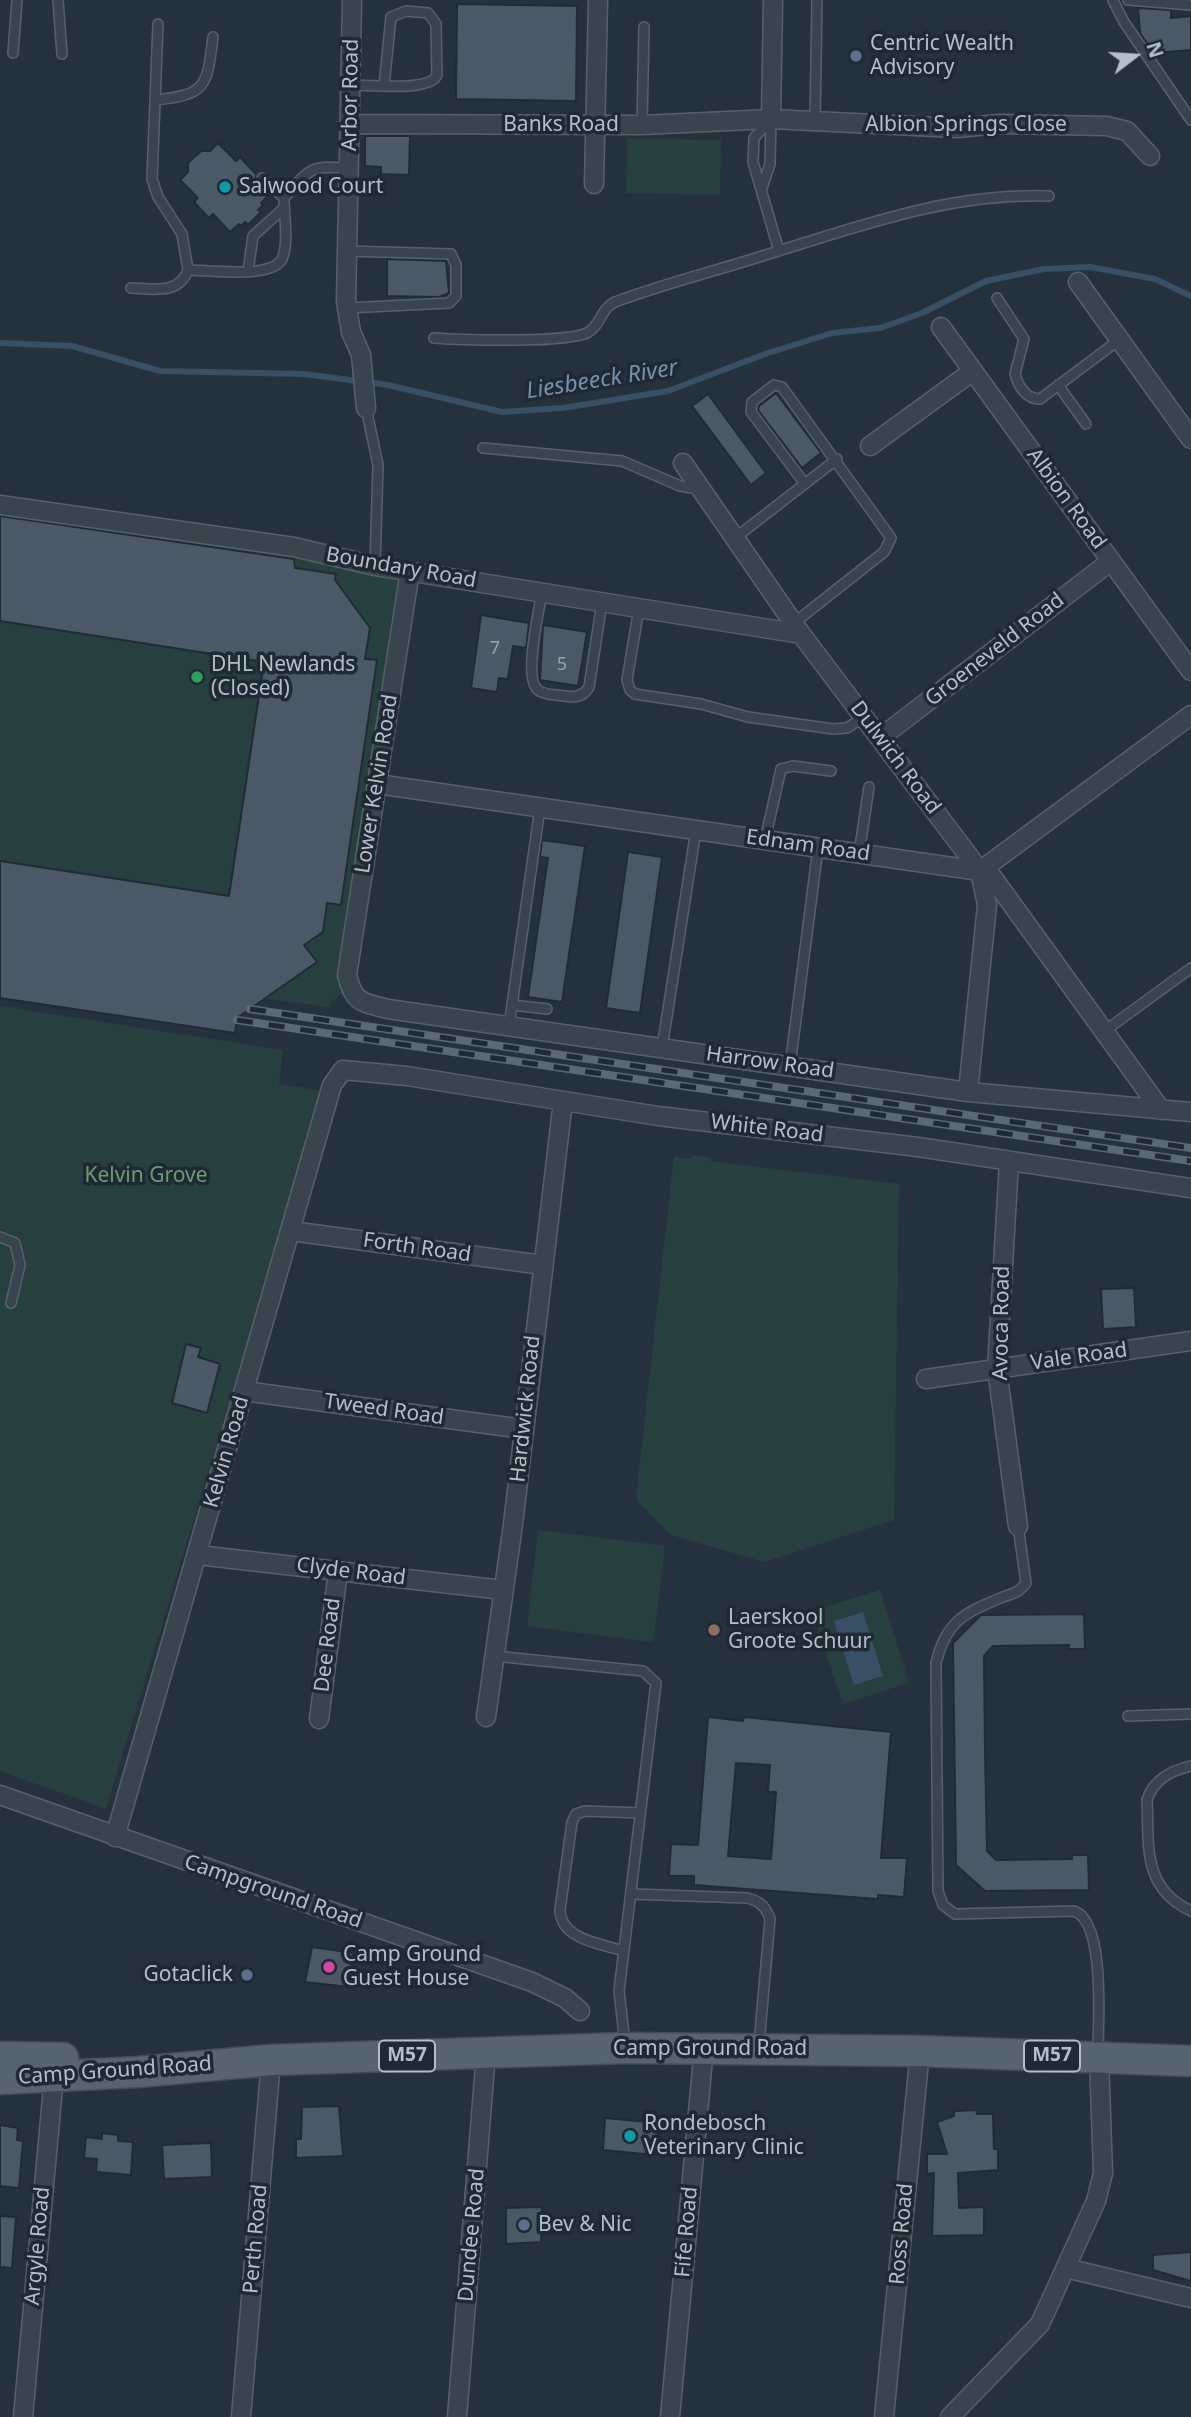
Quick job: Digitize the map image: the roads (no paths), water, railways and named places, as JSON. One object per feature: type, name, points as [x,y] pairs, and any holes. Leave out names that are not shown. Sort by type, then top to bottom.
[{"type":"main road","name":"Camp Ground Road","points":[[0,2079],[159,2071],[271,2060],[625,2048],[920,2051],[1191,2062]]},
{"type":"main road","name":"Camp Ground Road","points":[[0,2057],[229,2063]]},
{"type":"street","name":"Arbor Road","points":[[352,0],[346,308],[361,355],[366,408]]},
{"type":"street","points":[[594,184],[598,0]]},
{"type":"street","points":[[771,119],[772,0]]},
{"type":"street","name":"Banks Road","points":[[351,124],[642,125],[771,119]]},
{"type":"street","name":"Albion Springs Close","points":[[771,119],[957,128],[1021,124],[1114,127],[1136,137],[1150,156]]},
{"type":"street","points":[[1078,282],[1191,439]]},
{"type":"street","name":"Albion Road","points":[[941,327],[1191,671]]},
{"type":"street","points":[[870,446],[973,371]]},
{"type":"street","name":"Dulwich Road","points":[[683,463],[798,629],[983,869],[987,905],[968,1092]]},
{"type":"street","name":"Boundary Road","points":[[0,505],[294,547],[375,566],[639,608],[798,629]]},
{"type":"street","name":"Groeneveld Road","points":[[880,738],[1111,561]]},
{"type":"street","name":"Lower Kelvin Road","points":[[353,996],[347,975],[411,571]]},
{"type":"street","points":[[1161,1110],[1106,1030],[983,869],[1191,715]]},
{"type":"street","name":"Ednam Road","points":[[377,784],[859,854],[983,869]]},
{"type":"street","name":"Harrow Road","points":[[353,996],[365,1003],[388,1009],[968,1092],[1191,1112]]},
{"type":"street","name":"White Road","points":[[343,1070],[407,1076],[658,1116],[918,1147],[1191,1188]]},
{"type":"street","name":"Kelvin Road","points":[[115,1837],[332,1085],[343,1070]]},
{"type":"street","name":"Hardwick Road","points":[[486,1717],[563,1101]]},
{"type":"street","name":"Avoca Road","points":[[1009,1162],[997,1369],[1018,1526]]},
{"type":"street","name":"Forth Road","points":[[291,1231],[543,1265]]},
{"type":"street","name":"Vale Road","points":[[926,1379],[1191,1341]]},
{"type":"street","name":"Tweed Road","points":[[244,1391],[523,1429]]},
{"type":"street","name":"Clyde Road","points":[[198,1555],[503,1590]]},
{"type":"street","name":"Dee Road","points":[[319,1719],[338,1571]]},
{"type":"street","name":"Campground Road","points":[[0,1795],[533,1982],[565,1998],[580,2011]]},
{"type":"street","name":"Fife Road","points":[[670,2417],[705,2047]]},
{"type":"street","name":"Ross Road","points":[[884,2417],[920,2051]]},
{"type":"street","name":"Dundee Road","points":[[457,2417],[486,2053]]},
{"type":"street","points":[[950,2417],[1040,2324],[1096,2201],[1103,2173],[1098,2058]]},
{"type":"street","name":"Perth Road","points":[[241,2417],[271,2060]]},
{"type":"street","name":"Argyle Road","points":[[23,2417],[54,2076]]},
{"type":"street","points":[[1066,2269],[1191,2298]]},
{"type":"lane","points":[[13,54],[18,0]]},
{"type":"lane","points":[[58,0],[62,54]]},
{"type":"lane","points":[[815,122],[817,0]]},
{"type":"lane","points":[[1114,0],[1125,22],[1191,120]]},
{"type":"lane","points":[[1128,0],[1191,5]]},
{"type":"lane","points":[[351,85],[384,86],[426,85],[436,79],[436,24],[424,11],[406,11],[391,18],[384,86]]},
{"type":"lane","points":[[131,288],[173,287],[181,283],[188,270],[182,234],[158,197],[152,179],[158,24]]},
{"type":"lane","points":[[642,125],[644,27]]},
{"type":"lane","points":[[155,100],[183,98],[200,90],[209,72],[214,37]]},
{"type":"lane","points":[[762,188],[770,164],[771,119]]},
{"type":"lane","points":[[771,119],[753,143],[753,166],[762,188],[779,251]]},
{"type":"lane","points":[[248,271],[253,236],[312,168],[324,165],[349,169]]},
{"type":"lane","points":[[188,270],[268,270],[281,261],[284,255],[284,203],[262,177]]},
{"type":"lane","points":[[434,338],[488,340],[579,335],[593,329],[603,309],[615,302],[878,218],[925,206],[1008,195],[1049,196]]},
{"type":"lane","points":[[346,308],[452,302],[456,296],[456,265],[451,254],[347,251]]},
{"type":"lane","points":[[997,298],[1024,339],[1015,374],[1024,393],[1040,399],[1119,340]]},
{"type":"lane","points":[[1058,385],[1086,424]]},
{"type":"lane","points":[[798,629],[884,552],[890,542],[885,527],[782,387],[770,388],[751,402],[751,412],[805,484]]},
{"type":"lane","points":[[366,408],[379,465],[375,566]]},
{"type":"lane","points":[[483,448],[622,461],[680,486],[701,489]]},
{"type":"lane","points":[[735,538],[837,460]]},
{"type":"lane","points":[[542,592],[531,668],[532,682],[542,693],[577,696],[589,687],[601,602]]},
{"type":"lane","points":[[639,608],[628,680],[630,690],[635,694],[701,704],[748,717],[833,729],[847,728],[864,718]]},
{"type":"lane","points":[[765,840],[782,769],[793,766],[831,771]]},
{"type":"lane","points":[[859,854],[869,787]]},
{"type":"lane","points":[[509,1026],[540,808]]},
{"type":"lane","points":[[662,1048],[696,830]]},
{"type":"lane","points":[[790,1066],[818,848]]},
{"type":"lane","points":[[1106,1030],[1191,968]]},
{"type":"lane","points":[[512,1004],[547,1009]]},
{"type":"lane","points":[[0,1237],[15,1243],[19,1258],[11,1303]]},
{"type":"lane","points":[[1018,1526],[1026,1583],[1018,1591],[982,1605],[957,1620],[945,1633],[936,1663],[938,1891],[943,1905],[955,1914],[1065,1911],[1082,1916],[1090,1930],[1096,1954],[1098,2058]]},
{"type":"lane","points":[[494,1656],[642,1671],[653,1678],[656,1696],[619,1991],[625,2048]]},
{"type":"lane","points":[[1128,1716],[1191,1714]]},
{"type":"lane","points":[[1191,1766],[1164,1776],[1150,1792],[1147,1800],[1149,1864],[1153,1875],[1170,1897],[1191,1911]]},
{"type":"lane","points":[[624,1951],[571,1933],[563,1924],[560,1910],[570,1834],[576,1814],[585,1811],[640,1813]]},
{"type":"lane","points":[[632,1894],[747,1898],[758,1900],[767,1910],[770,1919],[759,2048]]},
{"type":"water","points":[[863,1612],[883,1676],[854,1685],[834,1621]]},
{"type":"waterway","name":"Liesbeeck River","points":[[0,343],[72,346],[160,371],[304,374],[388,385],[502,412],[563,408],[668,391],[765,354],[832,333],[880,328],[922,313],[986,281],[1044,269],[1090,267],[1155,279],[1191,296]]},
{"type":"railway","points":[[250,1009],[1191,1148]]},
{"type":"railway","points":[[237,1020],[1191,1161]]},
{"type":"place","name":"Centric Wealth Advisory","points":[[856,56]]},
{"type":"place","name":"Salwood Court","points":[[225,187]]},
{"type":"place","name":"DHL Newlands (Closed)","points":[[197,677]]},
{"type":"place","name":"Laerskool Groote Schuur","points":[[714,1630]]},
{"type":"place","name":"Camp Ground Guest House","points":[[329,1967]]},
{"type":"place","name":"Gotaclick","points":[[247,1975]]},
{"type":"place","name":"Rondebosch Veterinary Clinic","points":[[630,2136]]},
{"type":"place","name":"Bev & Nic","points":[[524,2225]]},
{"type":"park label","name":"Kelvin Grove","points":[[146,1176]]}]
